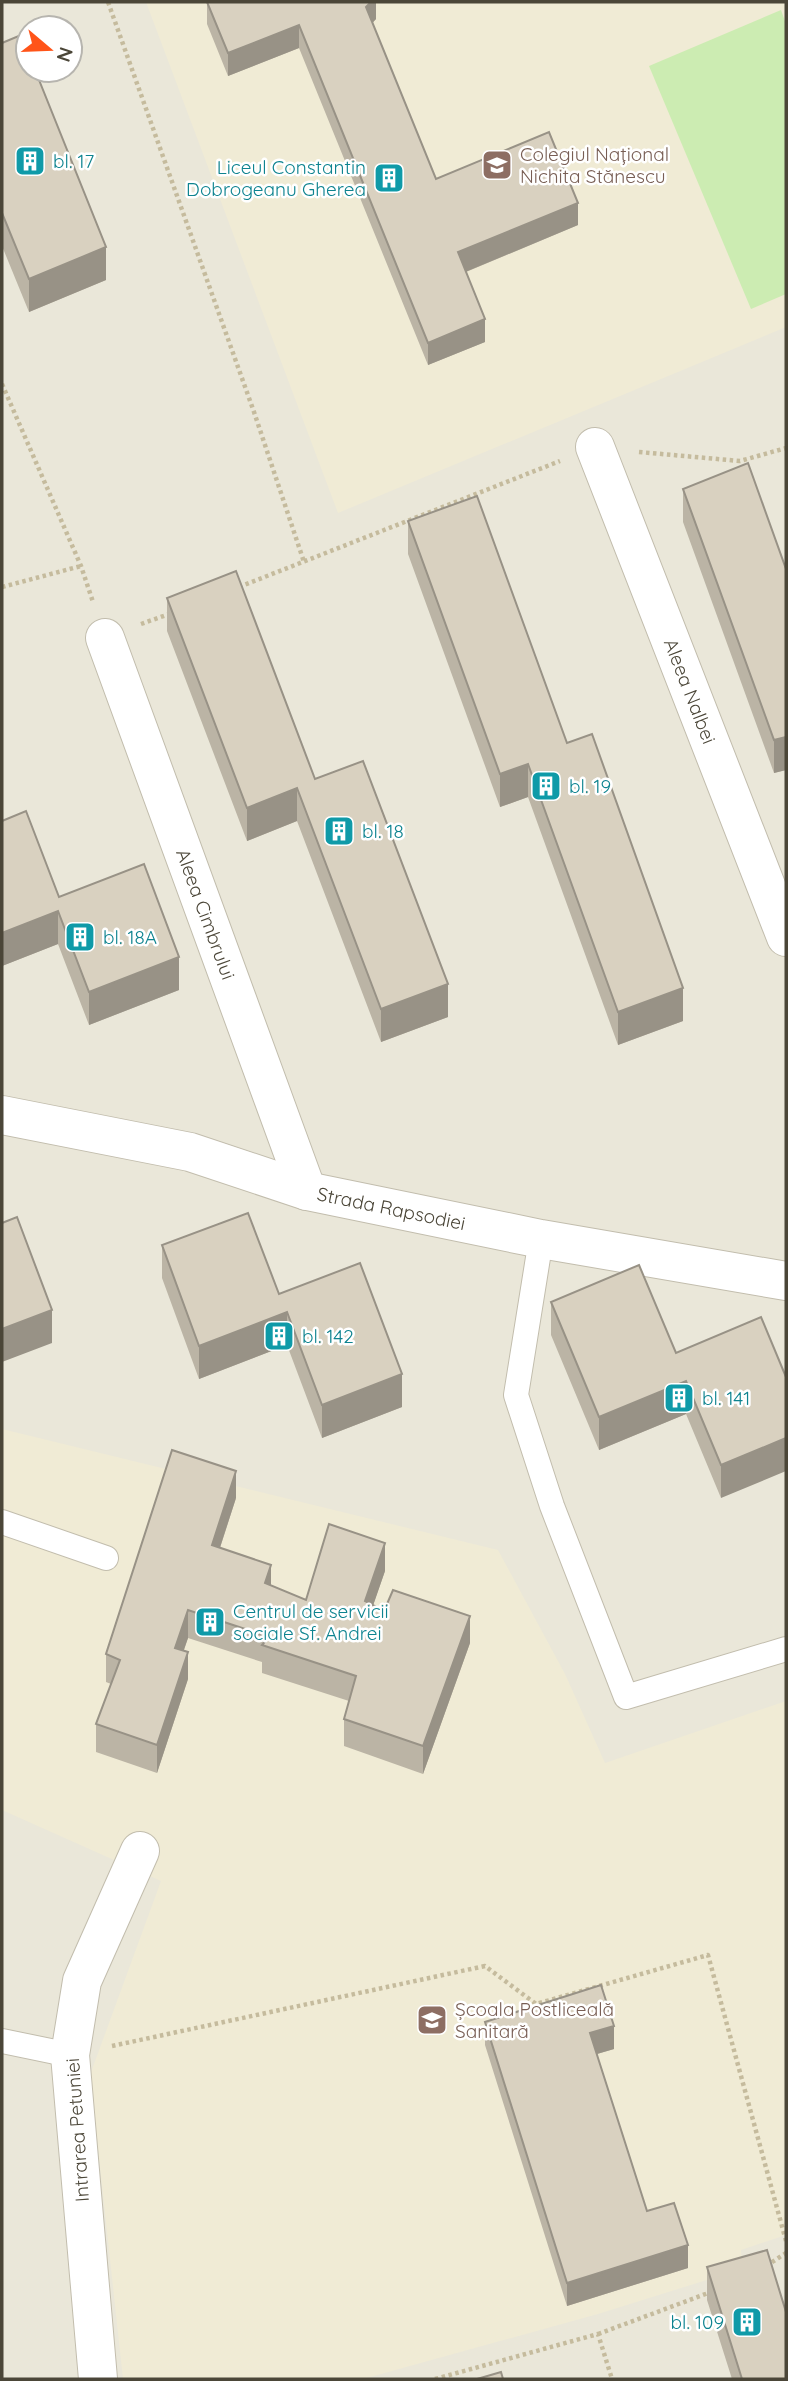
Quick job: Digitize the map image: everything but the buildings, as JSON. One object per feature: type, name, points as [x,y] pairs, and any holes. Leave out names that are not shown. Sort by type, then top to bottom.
[{"type":"street","name":"Aleea Nalbei","points":[[595,447],[786,937]]},
{"type":"street","name":"Aleea Cimbrului","points":[[105,638],[307,1191]]},
{"type":"street","name":"Strada Rapsodiei","points":[[2,1115],[190,1152],[307,1191],[541,1239],[786,1281]]},
{"type":"street","name":"Intrarea Petuniei","points":[[98,2379],[70,2055],[82,1981],[140,1852]]},
{"type":"lane","points":[[541,1239],[516,1395],[552,1506],[626,1698],[786,1649]]},
{"type":"lane","points":[[2,1522],[106,1558]]},
{"type":"lane","points":[[2,2041],[70,2055]]},
{"type":"path","points":[[108,2],[254,412],[304,562]]},
{"type":"path","points":[[2,384],[81,566],[105,638],[180,609]]},
{"type":"path","points":[[229,590],[595,447],[740,461],[786,448]]},
{"type":"path","points":[[2,587],[81,566]]},
{"type":"path","points":[[70,2055],[485,1966],[536,2004],[708,1955],[786,2241]]},
{"type":"path","points":[[764,2267],[786,2253]]},
{"type":"path","points":[[435,2379],[598,2334],[716,2290]]},
{"type":"path","points":[[598,2334],[612,2379]]},
{"type":"shaded area","points":[[2,2],[786,2],[786,2379],[2,2379]]},
{"type":"shaded area","name":"Colegiul Național Nichita Stănescu","points":[[146,2],[786,2],[786,327],[338,513]]},
{"type":"shaded area","name":"Școala Postliceală Sanitară","points":[[2,1429],[498,1550],[565,1674],[605,1763],[786,1701],[786,2235],[741,2250],[742,2269],[598,2314],[363,2379],[123,2379],[90,2075],[161,1881],[2,1810]]},
{"type":"green space","points":[[781,10],[786,24],[786,294],[751,309],[649,66]]},
{"type":"place","name":"bl. 17","points":[[30,161]]},
{"type":"place","name":"Colegiul Național Nichita Stănescu","points":[[497,165]]},
{"type":"place","name":"Liceul Constantin Dobrogeanu Gherea","points":[[389,178]]},
{"type":"place","name":"bl. 19","points":[[546,786]]},
{"type":"place","name":"bl. 18","points":[[339,831]]},
{"type":"place","name":"bl. 18A","points":[[80,937]]},
{"type":"place","name":"bl. 142","points":[[279,1336]]},
{"type":"place","name":"bl. 141","points":[[679,1398]]},
{"type":"place","name":"Centrul de servicii sociale Sf. Andrei","points":[[210,1622]]},
{"type":"place","name":"Școala Postliceală Sanitară","points":[[432,2020]]},
{"type":"place","name":"bl. 109","points":[[747,2322]]}]
